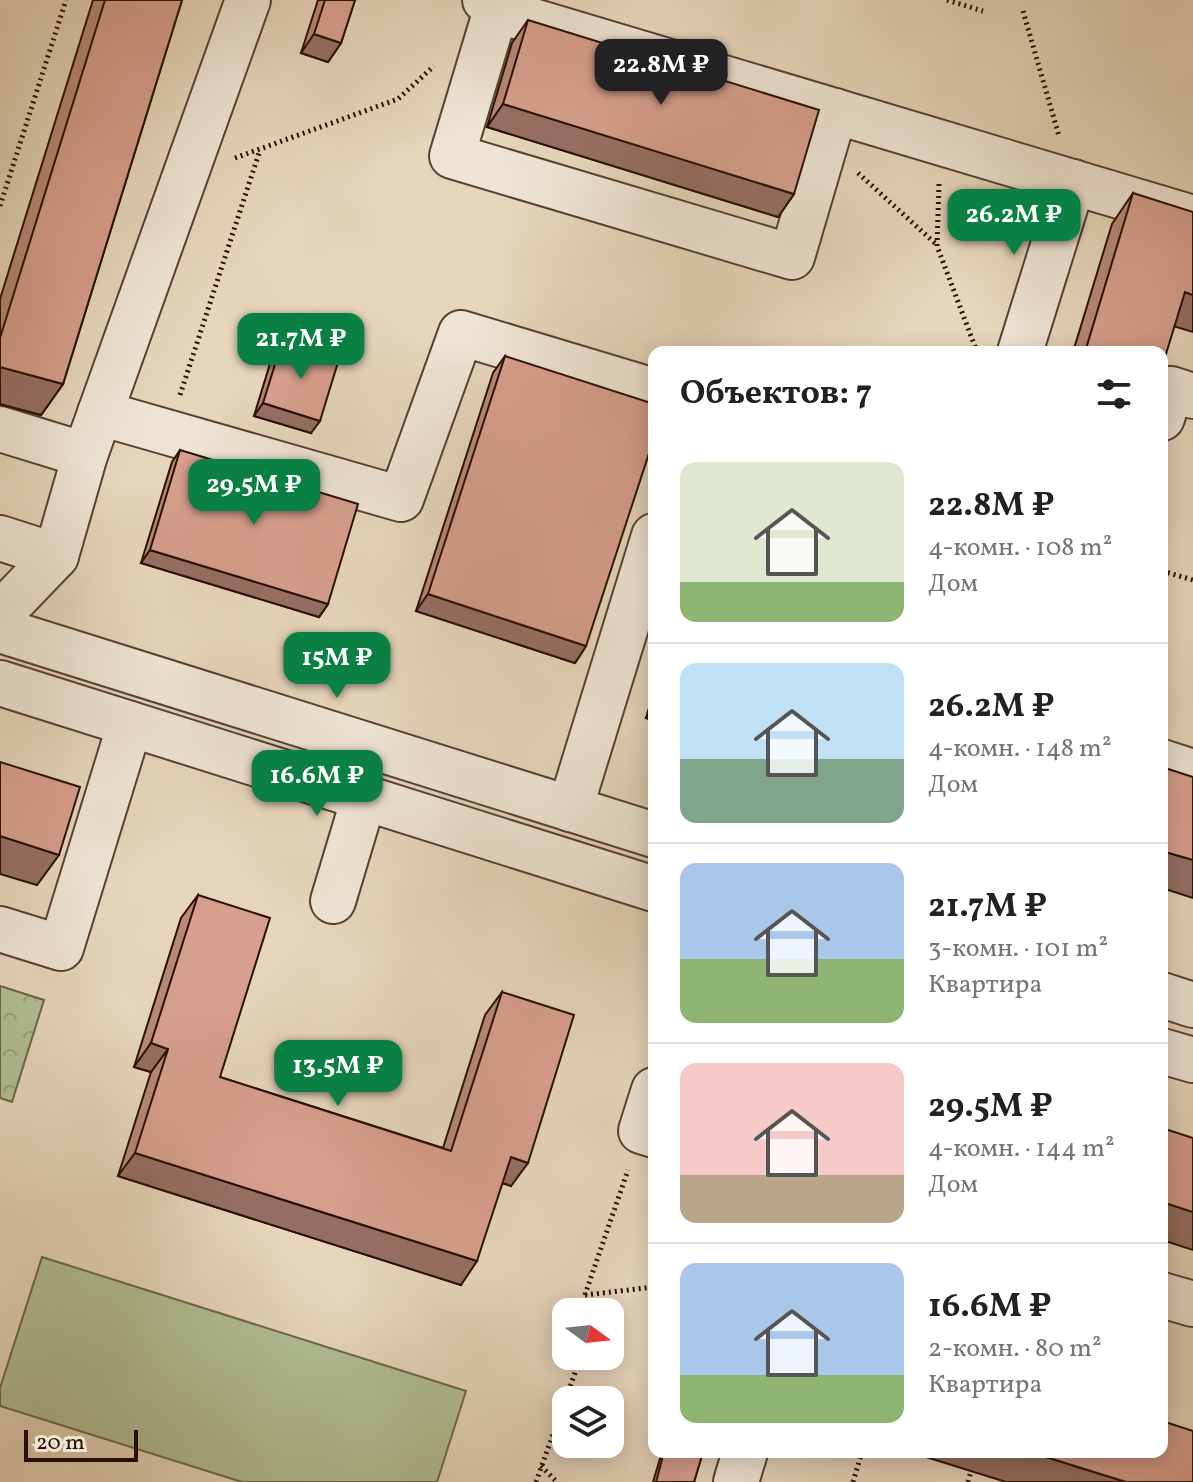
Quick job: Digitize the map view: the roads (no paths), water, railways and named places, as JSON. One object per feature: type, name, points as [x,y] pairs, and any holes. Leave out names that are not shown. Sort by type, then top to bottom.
[{"type":"street","points":[[248,0],[85,455],[56,556],[7,607],[0,630],[648,833]]},
{"type":"street","points":[[830,128],[792,257],[452,156],[490,5],[830,128],[941,143],[1193,218]]},
{"type":"street","points":[[1022,346],[1073,182]]},
{"type":"street","points":[[100,413],[401,499],[461,333],[648,389]]},
{"type":"street","points":[[1168,399],[1171,389],[1193,396]]},
{"type":"street","points":[[0,429],[85,455]]},
{"type":"street","points":[[0,538],[56,556]]},
{"type":"street","points":[[570,809],[648,556]]},
{"type":"street","points":[[0,683],[648,887]]},
{"type":"street","points":[[0,929],[61,948],[130,724]]},
{"type":"street","points":[[1168,764],[1193,772]]},
{"type":"street","points":[[333,901],[364,798]]},
{"type":"street","points":[[1168,997],[1193,1005]]},
{"type":"street","points":[[1168,1053],[1193,1060]]},
{"type":"street","points":[[1168,1297],[1193,1304]]},
{"type":"street","points":[[736,1482],[743,1458]]}]
